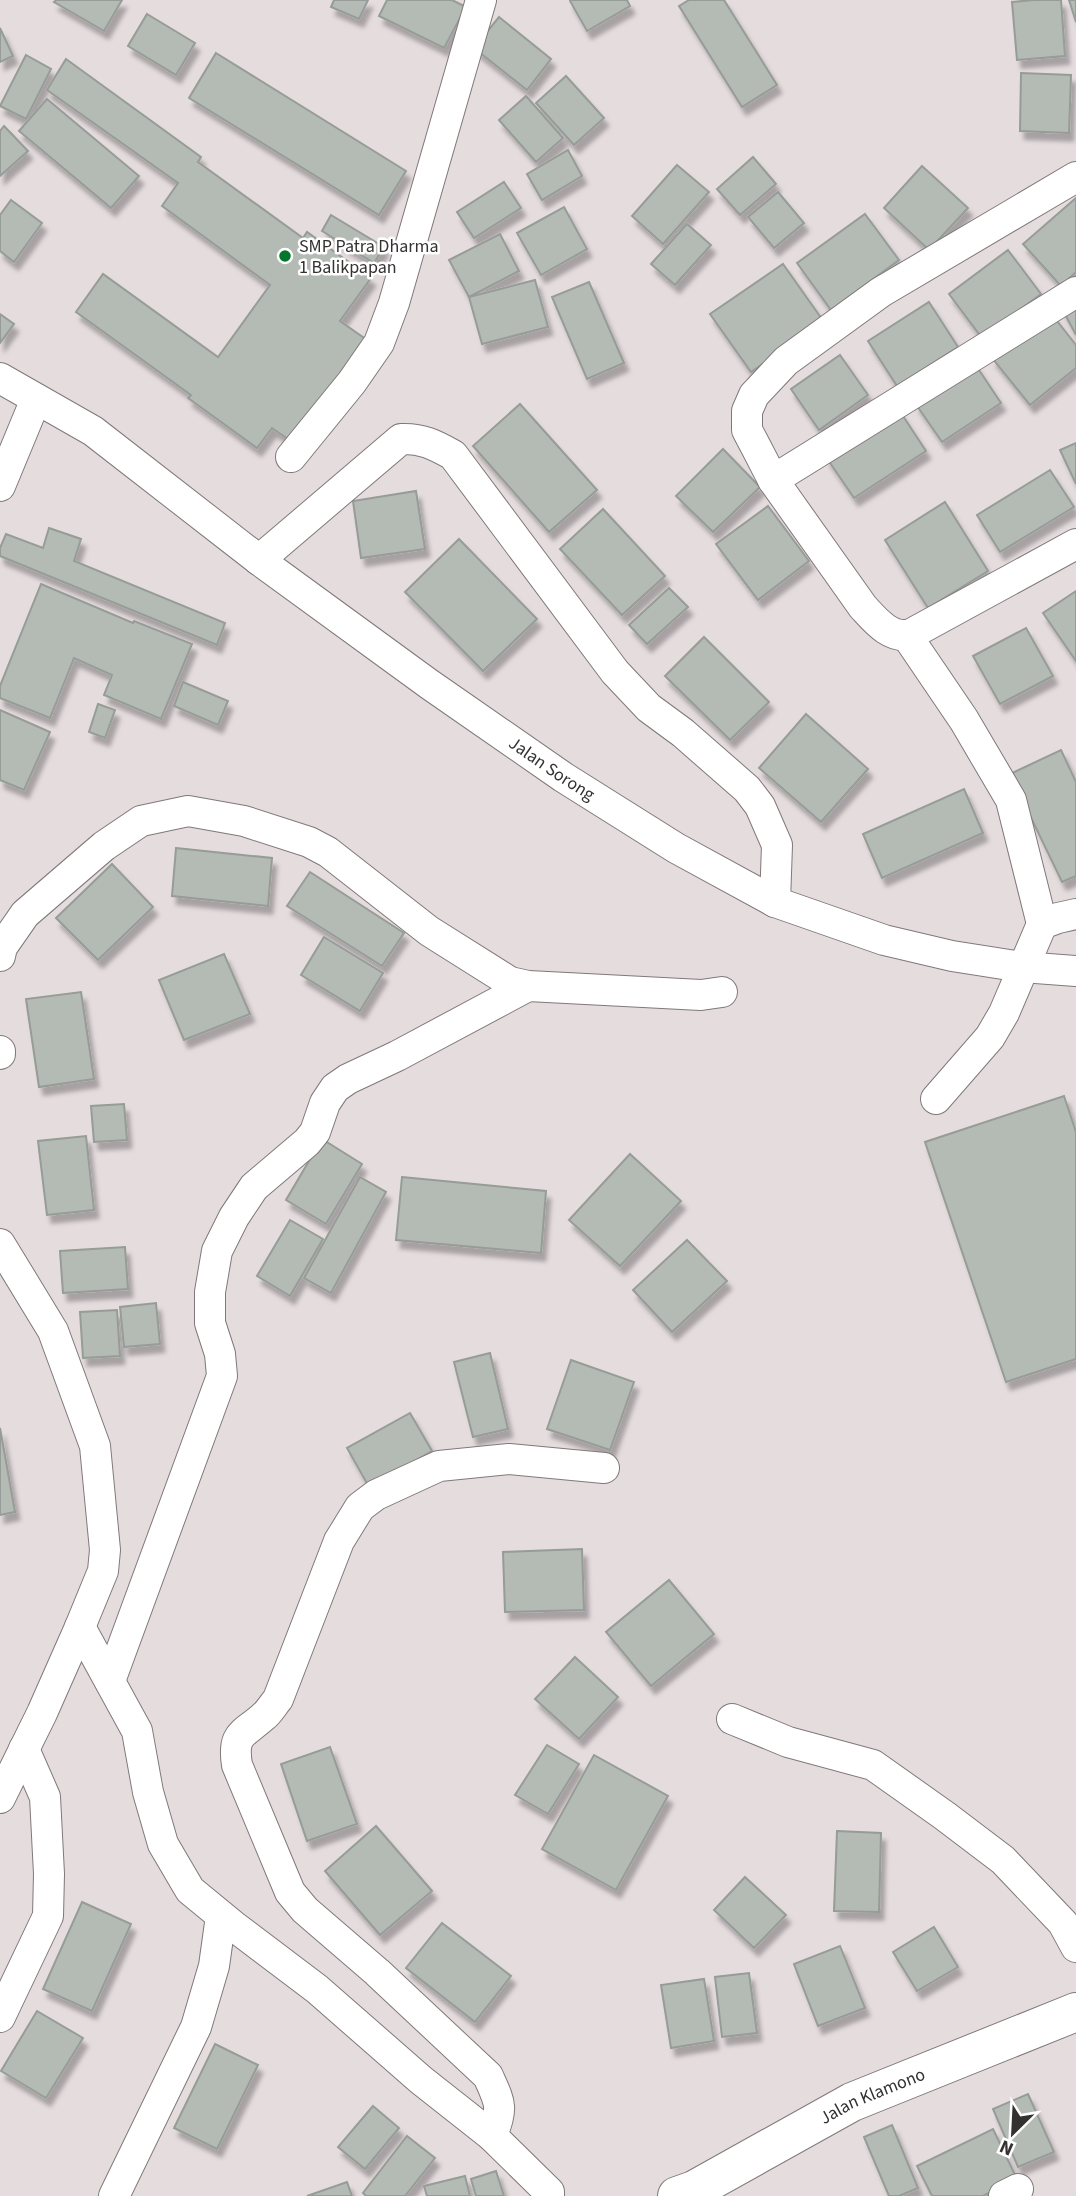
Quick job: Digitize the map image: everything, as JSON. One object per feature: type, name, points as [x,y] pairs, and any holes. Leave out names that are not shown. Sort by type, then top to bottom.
[{"type":"main road","name":"Jalan Klamono","points":[[677,2196],[694,2190],[852,2102],[1076,2012]]},
{"type":"street","points":[[291,457],[352,382],[379,343],[394,303],[481,0]]},
{"type":"street","points":[[1076,177],[881,292],[786,361],[754,395],[747,411],[747,430],[773,480],[863,607],[880,625],[894,633],[907,636],[1076,544]]},
{"type":"street","points":[[773,480],[1076,292]]},
{"type":"street","name":"Jalan Sorong","points":[[0,378],[93,431],[259,560],[429,684],[563,776],[676,848],[775,902],[884,940],[925,951],[1022,967],[1076,971]]},
{"type":"street","points":[[0,486],[36,399]]},
{"type":"street","points":[[259,560],[401,439],[428,441],[453,455],[615,672],[649,708],[747,789],[761,806],[777,845],[775,902]]},
{"type":"street","points":[[907,636],[964,720],[1011,800],[1042,924],[990,1037],[936,1099]]},
{"type":"street","points":[[0,956],[2,947],[25,915],[104,846],[141,821],[188,811],[244,821],[309,842],[328,852],[429,931],[510,982],[528,986],[701,995],[722,992]]},
{"type":"street","points":[[1042,924],[1076,914]]},
{"type":"street","points":[[110,1681],[222,1376],[220,1354],[210,1323],[210,1292],[217,1251],[233,1217],[254,1187],[315,1132],[335,1088],[528,986]]},
{"type":"street","points":[[0,1244],[53,1331],[95,1446],[104,1550],[103,1571],[80,1627],[0,1798]]},
{"type":"street","points":[[492,2136],[501,2111],[499,2099],[488,2076],[353,1950],[305,1910],[290,1892],[237,1765],[235,1750],[237,1739],[264,1716],[278,1699],[339,1541],[360,1507],[376,1495],[439,1466],[509,1459],[604,1468]]},
{"type":"street","points":[[80,1627],[137,1731],[148,1792],[163,1844],[190,1890],[317,1989],[421,2080],[492,2136],[549,2192],[549,2196]]},
{"type":"street","points":[[732,1719],[788,1742],[873,1765],[1003,1860],[1063,1923],[1076,1947]]},
{"type":"street","points":[[0,2017],[48,1916],[45,1797],[24,1749]]},
{"type":"street","points":[[114,2196],[196,2026],[214,1966],[221,1916]]},
{"type":"building","points":[[122,0],[104,31],[54,2]]},
{"type":"building","points":[[334,0],[368,0],[359,19],[331,7]]},
{"type":"building","points":[[387,0],[452,0],[466,7],[444,48],[379,16]]},
{"type":"building","points":[[571,0],[627,0],[630,6],[587,31]]},
{"type":"building","points":[[689,0],[724,0],[777,85],[742,107],[679,6]]},
{"type":"building","points":[[1061,0],[1065,56],[1017,60],[1012,2]]},
{"type":"building","points":[[1069,0],[1076,0],[1076,22]]},
{"type":"building","points":[[147,14],[195,43],[176,75],[128,46]]},
{"type":"building","points":[[499,17],[551,59],[527,90],[474,48]]},
{"type":"building","points":[[0,28],[13,56],[0,62]]},
{"type":"building","points":[[216,53],[406,171],[379,215],[189,98]]},
{"type":"building","points":[[26,55],[51,69],[26,119],[0,106]]},
{"type":"building","name":"SMP Patra Dharma 1 Balikpapan","points":[[66,59],[201,157],[198,162],[303,238],[307,232],[371,278],[340,321],[367,340],[292,442],[272,428],[257,448],[188,398],[191,395],[76,312],[103,274],[218,357],[270,285],[162,206],[178,183],[47,90]]},
{"type":"building","points":[[1021,73],[1071,75],[1069,133],[1020,131]]},
{"type":"building","points":[[566,76],[604,118],[574,145],[536,103]]},
{"type":"building","points":[[526,96],[563,138],[536,162],[499,120]]},
{"type":"building","points":[[47,99],[139,176],[111,208],[19,131]]},
{"type":"building","points":[[4,126],[28,151],[0,176],[0,131]]},
{"type":"building","points":[[568,150],[582,176],[542,200],[527,174]]},
{"type":"building","points":[[753,157],[776,184],[740,215],[717,189]]},
{"type":"building","points":[[677,165],[709,192],[663,244],[632,216]]},
{"type":"building","points":[[922,166],[968,208],[929,250],[884,208]]},
{"type":"building","points":[[504,182],[521,208],[474,238],[457,212]]},
{"type":"building","points":[[778,192],[804,223],[774,248],[748,217]]},
{"type":"building","points":[[1076,198],[1076,272],[1061,286],[1023,244]]},
{"type":"building","points":[[11,200],[42,223],[14,262],[0,251],[0,215]]},
{"type":"building","points":[[564,207],[587,249],[541,275],[517,233]]},
{"type":"building","points":[[865,214],[899,260],[831,310],[797,263]]},
{"type":"building","points":[[331,215],[384,247],[374,263],[322,231]]},
{"type":"building","points":[[687,224],[711,245],[675,285],[651,264]]},
{"type":"building","points":[[500,234],[519,271],[469,297],[449,260]]},
{"type":"building","points":[[1008,250],[1041,294],[982,338],[949,294]]},
{"type":"building","points":[[783,264],[824,322],[751,372],[710,314]]},
{"type":"building","points":[[535,280],[548,327],[482,344],[469,297]]},
{"type":"building","points":[[589,282],[624,363],[587,379],[552,297]]},
{"type":"building","points":[[1076,295],[1076,335],[1059,303]]},
{"type":"building","points":[[929,302],[958,347],[897,386],[868,341]]},
{"type":"building","points":[[1050,312],[1076,345],[1076,368],[1030,405],[992,358]]},
{"type":"building","points":[[0,314],[14,324],[0,343]]},
{"type":"building","points":[[840,355],[868,395],[819,430],[791,389]]},
{"type":"building","points":[[975,364],[1001,403],[942,442],[915,403]]},
{"type":"building","points":[[520,404],[597,490],[549,532],[473,446]]},
{"type":"building","points":[[899,410],[926,451],[854,498],[826,457]]},
{"type":"building","points":[[1076,443],[1076,484],[1060,450]]},
{"type":"building","points":[[723,449],[760,487],[713,532],[676,496]]},
{"type":"building","points":[[1050,470],[1074,507],[1000,552],[977,515]]},
{"type":"building","points":[[416,491],[425,549],[361,558],[353,501]]},
{"type":"building","points":[[945,502],[988,571],[928,608],[885,540]]},
{"type":"building","points":[[768,506],[809,561],[758,600],[716,544]]},
{"type":"building","points":[[603,509],[665,576],[622,615],[560,549]]},
{"type":"building","points":[[49,528],[81,539],[74,561],[225,623],[217,645],[0,556],[0,548],[6,534],[43,548]]},
{"type":"building","points":[[459,539],[537,619],[483,671],[405,592]]},
{"type":"building","points":[[41,584],[133,623],[134,621],[192,644],[161,719],[104,695],[112,675],[74,658],[50,718],[0,698],[0,686]]},
{"type":"building","points":[[669,588],[688,607],[647,644],[629,625]]},
{"type":"building","points":[[1076,591],[1076,661],[1043,613]]},
{"type":"building","points":[[1026,628],[1053,676],[1000,704],[973,656]]},
{"type":"building","points":[[704,637],[769,702],[730,740],[665,676]]},
{"type":"building","points":[[183,682],[228,701],[218,725],[174,706]]},
{"type":"building","points":[[98,704],[115,710],[105,738],[89,732]]},
{"type":"building","points":[[0,710],[50,732],[24,790],[0,780]]},
{"type":"building","points":[[806,714],[868,769],[821,822],[759,768]]},
{"type":"building","points":[[1061,750],[1076,782],[1076,876],[1062,882],[1010,774]]},
{"type":"building","points":[[964,789],[983,833],[882,878],[863,834]]},
{"type":"building","points":[[176,848],[272,858],[268,906],[172,896]]},
{"type":"building","points":[[112,864],[153,907],[98,960],[56,918]]},
{"type":"building","points":[[310,872],[404,933],[382,966],[287,906]]},
{"type":"building","points":[[324,937],[383,973],[360,1011],[301,975]]},
{"type":"building","points":[[224,954],[250,1014],[184,1040],[159,980]]},
{"type":"building","points":[[81,992],[94,1079],[39,1087],[26,999]]},
{"type":"building","points":[[1064,1096],[1076,1132],[1076,1359],[1006,1382],[925,1142]]},
{"type":"building","points":[[124,1104],[127,1140],[94,1142],[91,1106]]},
{"type":"building","points":[[86,1136],[94,1210],[47,1215],[38,1141]]},
{"type":"building","points":[[322,1139],[362,1164],[326,1224],[286,1200]]},
{"type":"building","points":[[630,1154],[681,1201],[620,1266],[569,1220]]},
{"type":"building","points":[[360,1177],[386,1192],[331,1293],[304,1278]]},
{"type":"building","points":[[402,1177],[546,1191],[541,1253],[396,1240]]},
{"type":"building","points":[[290,1220],[323,1239],[290,1296],[257,1276]]},
{"type":"building","points":[[687,1240],[727,1281],[672,1332],[633,1290]]},
{"type":"building","points":[[125,1247],[128,1289],[63,1293],[60,1251]]},
{"type":"building","points":[[156,1303],[160,1344],[124,1347],[120,1307]]},
{"type":"building","points":[[117,1310],[120,1356],[83,1358],[80,1312]]},
{"type":"building","points":[[490,1353],[508,1429],[473,1437],[454,1362]]},
{"type":"building","points":[[571,1360],[634,1382],[610,1450],[547,1429]]},
{"type":"building","points":[[410,1413],[432,1451],[369,1487],[347,1448]]},
{"type":"building","points":[[0,1428],[15,1512],[0,1515]]},
{"type":"building","points":[[582,1549],[584,1610],[505,1612],[503,1552]]},
{"type":"building","points":[[669,1580],[714,1634],[651,1686],[606,1632]]},
{"type":"building","points":[[575,1657],[618,1697],[579,1739],[535,1699]]},
{"type":"building","points":[[547,1745],[579,1764],[548,1814],[515,1795]]},
{"type":"building","points":[[330,1747],[357,1824],[307,1841],[281,1764]]},
{"type":"building","points":[[594,1755],[668,1796],[616,1890],[542,1849]]},
{"type":"building","points":[[376,1826],[432,1891],[380,1935],[325,1871]]},
{"type":"building","points":[[837,1831],[881,1833],[879,1912],[834,1911]]},
{"type":"building","points":[[745,1877],[786,1915],[754,1948],[714,1910]]},
{"type":"building","points":[[82,1902],[131,1924],[92,2011],[43,1989]]},
{"type":"building","points":[[442,1923],[511,1976],[475,2022],[406,1968]]},
{"type":"building","points":[[934,1927],[958,1967],[917,1991],[893,1952]]},
{"type":"building","points":[[840,1946],[865,2008],[818,2026],[794,1964]]},
{"type":"building","points":[[749,1973],[757,2033],[722,2037],[715,1977]]},
{"type":"building","points":[[704,1979],[714,2041],[671,2048],[661,1985]]},
{"type":"building","points":[[37,2011],[83,2038],[46,2098],[1,2071]]},
{"type":"building","points":[[215,2044],[258,2065],[217,2149],[174,2128]]},
{"type":"building","points":[[1028,2094],[1054,2152],[1018,2167],[993,2109]]},
{"type":"building","points":[[373,2106],[399,2128],[365,2169],[338,2147]]},
{"type":"building","points":[[892,2125],[918,2188],[899,2196],[889,2196],[864,2137]]},
{"type":"building","points":[[993,2129],[1017,2179],[983,2196],[932,2196],[917,2166]]},
{"type":"building","points":[[407,2136],[435,2158],[405,2196],[366,2196],[363,2193]]},
{"type":"building","points":[[496,2171],[504,2196],[476,2196],[471,2179]]},
{"type":"building","points":[[465,2176],[470,2196],[427,2196],[424,2186]]},
{"type":"building","points":[[347,2182],[352,2196],[307,2196]]},
{"type":"place","name":"SMP Patra Dharma 1 Balikpapan","points":[[285,256]]}]
